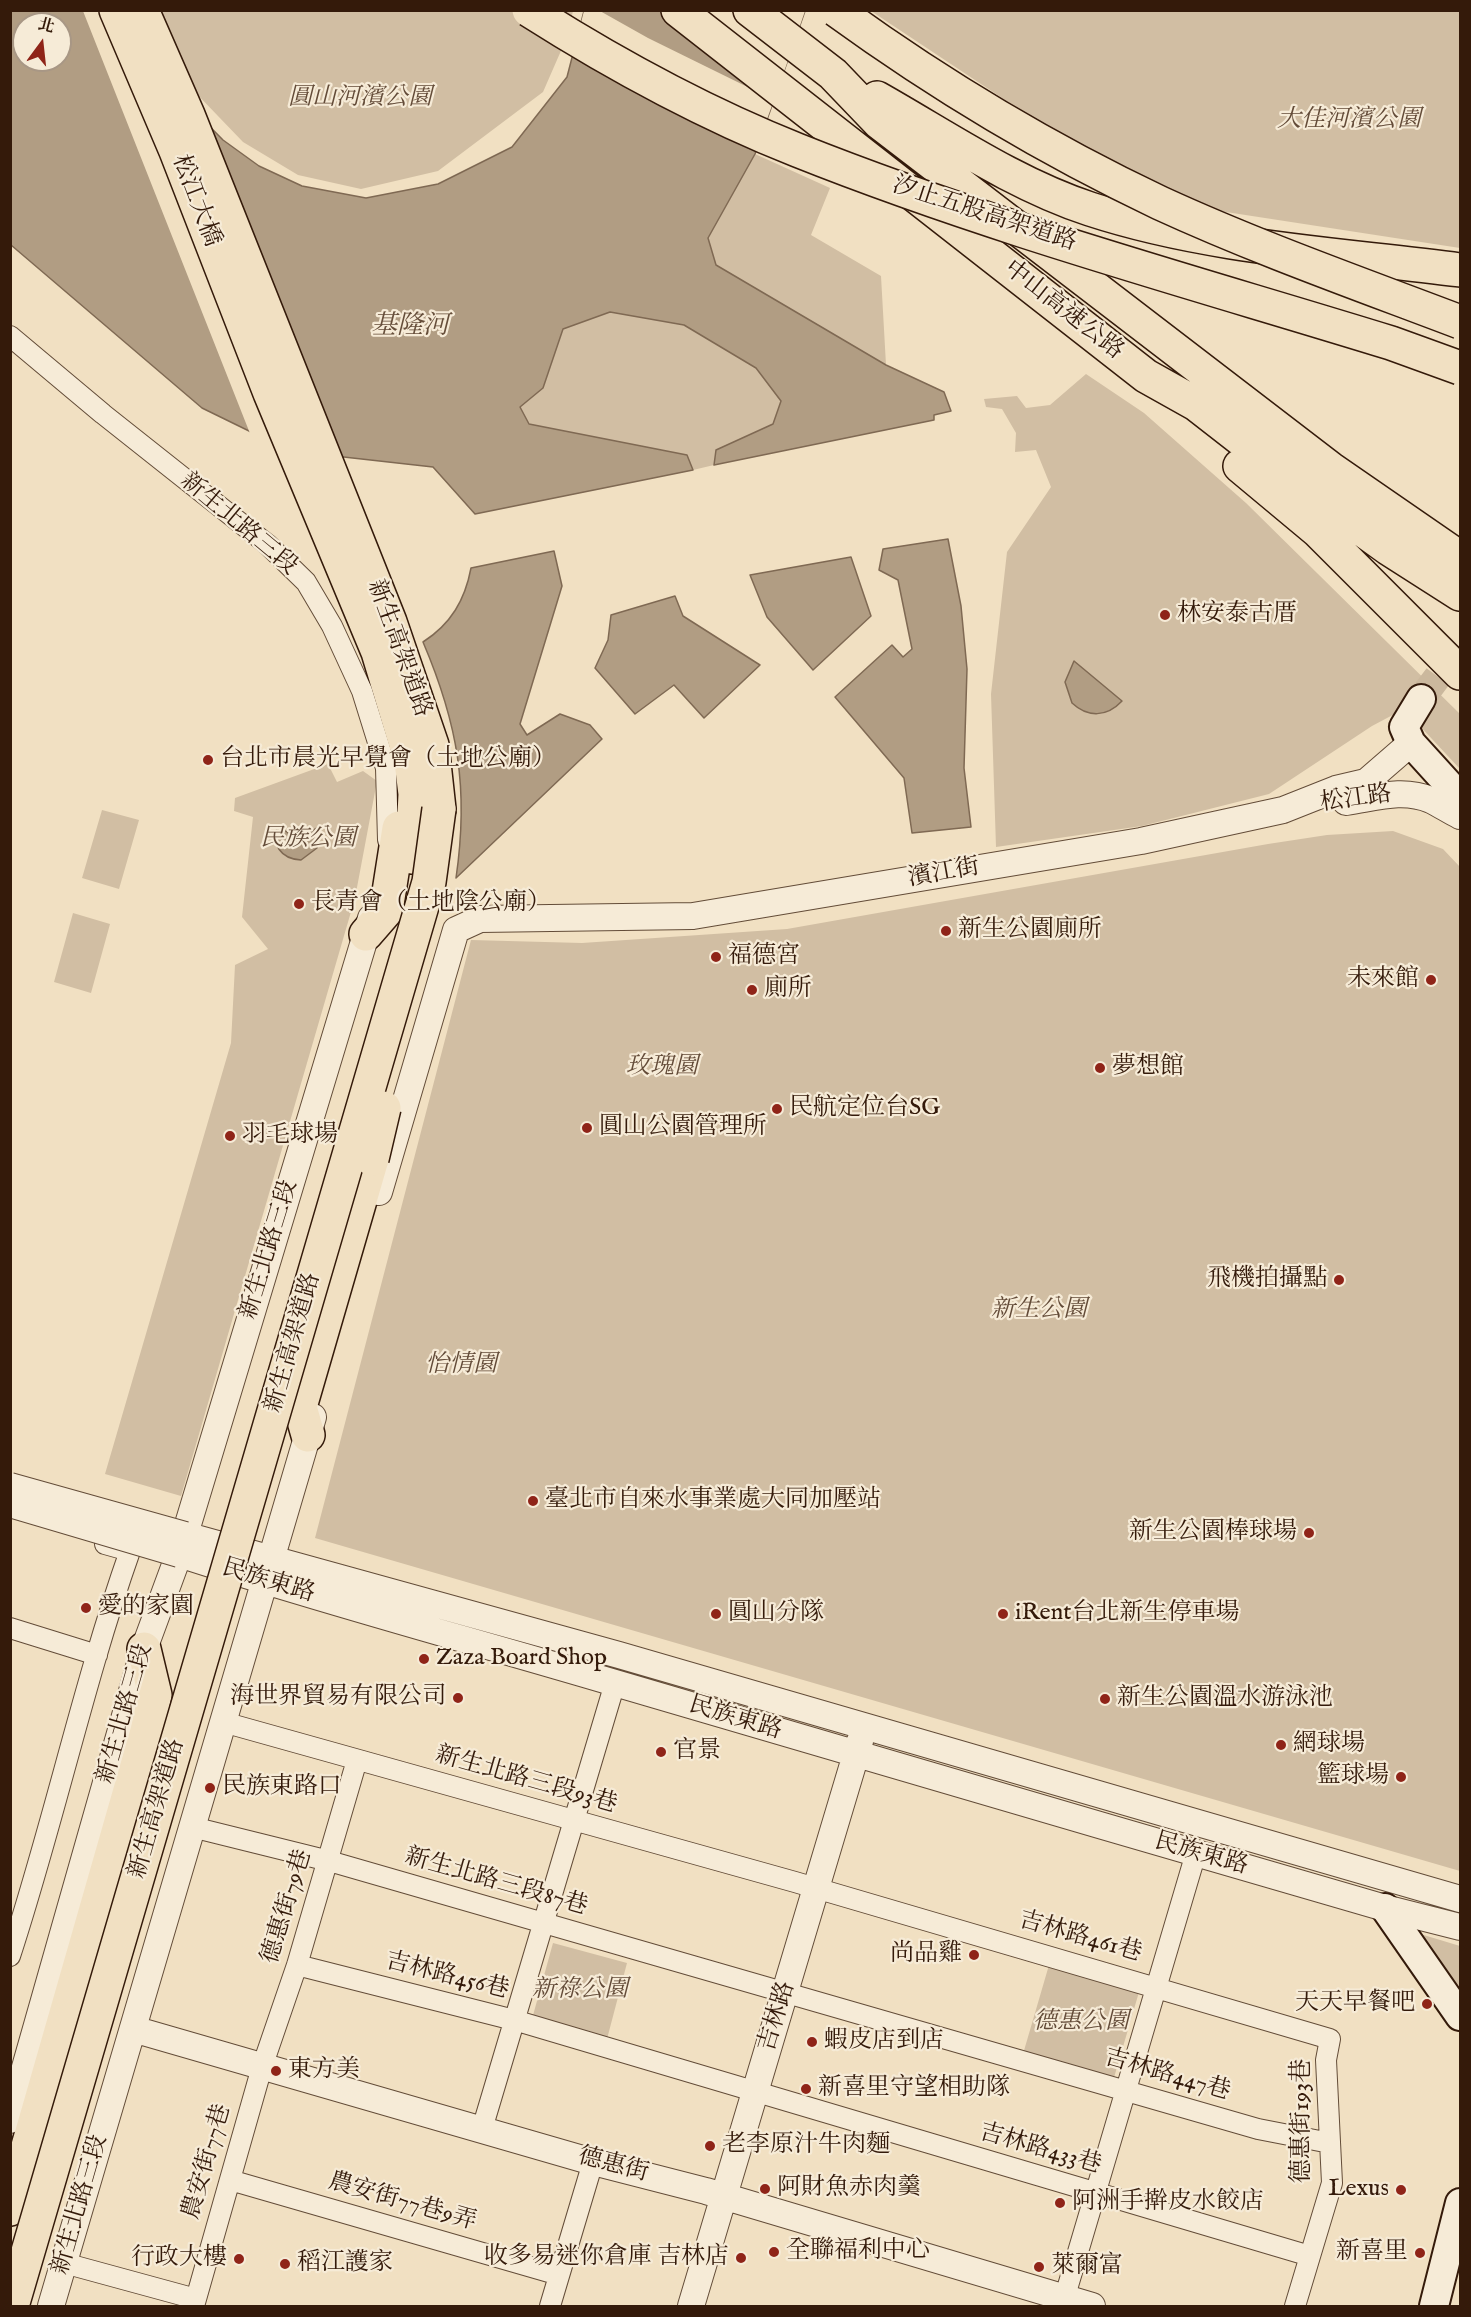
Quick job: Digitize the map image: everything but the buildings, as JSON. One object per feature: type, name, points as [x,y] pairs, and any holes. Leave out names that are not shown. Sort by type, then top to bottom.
[{"type":"highway","name":"松江大橋","points":[[116,10],[176,151],[283,389]]},
{"type":"highway","points":[[142,10],[160,48]]},
{"type":"highway","points":[[151,10],[160,48]]},
{"type":"highway","name":"汐止五股高架道路","points":[[529,10],[612,60],[689,100],[795,149],[924,198],[1391,343],[1461,368]]},
{"type":"highway","name":"中山高速公路","points":[[678,10],[1146,376],[1196,404],[1291,478],[1378,541],[1461,594]]},
{"type":"highway","name":"中山高速公路","points":[[750,10],[833,74],[880,123],[1330,470],[1461,558]]},
{"type":"highway","points":[[836,10],[896,54],[1031,138],[1161,203],[1308,264],[1461,322]]},
{"type":"highway","name":"松江大橋","points":[[160,48],[283,389]]},
{"type":"highway","points":[[833,74],[992,165],[1088,208],[1196,238],[1461,270]]},
{"type":"highway","points":[[1146,376],[1179,415],[1318,531],[1461,673]]},
{"type":"highway","name":"新生高架道路","points":[[12,2307],[429,882],[439,809],[432,745],[390,622],[283,389]]},
{"type":"highway","name":"新生高架道路","points":[[10,2246],[404,897],[412,857],[415,794],[411,761],[378,652],[283,389]]},
{"type":"highway","points":[[283,389],[324,562],[354,636],[391,748],[400,812],[379,910]]},
{"type":"highway","points":[[304,1421],[372,1159],[428,929],[443,847],[439,809]]},
{"type":"highway","points":[[10,2209],[147,1731],[155,1695],[144,1649]]},
{"type":"main road","points":[[1428,705],[1404,727],[1411,742],[1461,797]]},
{"type":"main road","points":[[1385,1908],[1461,2016]]},
{"type":"main road","points":[[1434,2307],[1461,2203]]},
{"type":"street","name":"新生北路三段","points":[[10,336],[111,422],[267,544],[306,582],[320,604],[362,691],[386,768],[389,831],[379,910],[182,1545],[144,1649],[10,2120]]},
{"type":"street","name":"濱江街","points":[[456,930],[480,919],[612,919],[712,913],[1141,841],[1283,810],[1336,789],[1366,782],[1411,742]]},
{"type":"street","name":"松江路","points":[[1283,810],[1380,795],[1408,794],[1432,801],[1461,816]]},
{"type":"street","points":[[379,910],[456,930]]},
{"type":"street","name":"新生北路三段","points":[[51,2307],[268,1570],[304,1421],[456,930]]},
{"type":"street","points":[[10,1474],[142,1512]]},
{"type":"street","name":"民族東路","points":[[10,1486],[182,1545],[268,1570],[615,1683],[855,1756],[1385,1908],[1461,1927]]},
{"type":"street","name":"民族東路","points":[[10,1504],[182,1545]]},
{"type":"street","name":"新生北路三段","points":[[10,1515],[130,1551],[62,1773],[36,1876],[10,1956]]},
{"type":"street","name":"民族東路","points":[[268,1570],[620,1655],[1461,1899]]},
{"type":"street","points":[[10,1628],[97,1655]]},
{"type":"street","points":[[482,2129],[615,1683]]},
{"type":"street","name":"新生北路三段93巷","points":[[223,1722],[816,1890]]},
{"type":"street","name":"吉林路","points":[[691,2307],[864,1726]]},
{"type":"street","name":"德惠街79巷","points":[[262,2067],[297,1965],[357,1760]]},
{"type":"street","name":"新生北路三段87巷","points":[[192,1827],[328,1861],[785,1993]]},
{"type":"street","points":[[1063,2303],[1196,1853]]},
{"type":"street","name":"吉林路461巷","points":[[816,1890],[1156,1986],[1330,2039]]},
{"type":"street","name":"吉林路456巷","points":[[297,1965],[514,2020],[755,2093]]},
{"type":"street","name":"吉林路447巷","points":[[785,1993],[1258,2129],[1330,2143]]},
{"type":"street","name":"德惠街","points":[[133,2029],[724,2198],[1063,2303],[1092,2307]]},
{"type":"street","name":"德惠街193巷","points":[[1295,2307],[1332,2183],[1326,2060],[1330,2039]]},
{"type":"street","name":"農安街77巷","points":[[195,2303],[262,2067]]},
{"type":"street","name":"吉林路433巷","points":[[755,2093],[1310,2256]]},
{"type":"street","points":[[550,2307],[593,2162]]},
{"type":"street","name":"農安街77巷9弄","points":[[230,2180],[560,2276]]},
{"type":"street","points":[[64,2263],[195,2303]]},
{"type":"green space","name":"圓山河濱公園","points":[[117,11],[573,11],[567,37],[543,92],[438,171],[361,189],[298,175],[243,142]]},
{"type":"green space","name":"大佳河濱公園","points":[[871,11],[1460,11],[1460,248],[1213,210],[1103,165]]},
{"type":"green space","points":[[755,154],[830,188],[811,235],[881,276],[886,365],[716,265],[708,238]]},
{"type":"green space","points":[[610,312],[684,325],[756,368],[782,401],[773,424],[716,450],[714,465],[693,470],[686,455],[529,424],[519,407],[543,388],[563,329]]},
{"type":"green space","points":[[1086,374],[1144,413],[1246,503],[1460,714],[1460,769],[1404,709],[1372,726],[1269,794],[1142,826],[996,847],[991,694],[1007,552],[1051,487],[1036,450],[1015,452],[1016,433],[1002,409],[986,407],[984,399],[1017,396],[1026,408],[1050,405]]},
{"type":"green space","name":"民族公園","points":[[328,764],[337,782],[363,771],[377,781],[355,898],[181,1496],[105,1474],[231,1043],[235,965],[268,949],[242,917],[253,817],[234,811],[235,798]]},
{"type":"green space","points":[[102,810],[139,820],[119,889],[82,878]]},
{"type":"green space","name":"新生公園","points":[[1393,831],[1443,849],[1460,867],[1460,1871],[315,1538],[471,940],[582,943],[787,929],[1268,844],[1327,835]]},
{"type":"green space","points":[[73,913],[110,924],[91,993],[54,982]]},
{"type":"green space","points":[[1417,1933],[1460,1946],[1460,2007]]},
{"type":"green space","name":"新祿公園","points":[[553,1943],[627,1963],[607,2039],[532,2019]]},
{"type":"green space","name":"德惠公園","points":[[1049,1965],[1139,1992],[1113,2081],[1023,2054]]},
{"type":"water","name":"基隆河","points":[[11,11],[107,11],[161,77],[223,140],[259,166],[302,186],[366,198],[438,184],[512,147],[567,77],[584,11],[805,11],[755,154],[708,238],[716,265],[886,365],[944,392],[951,411],[934,415],[934,420],[714,465],[716,450],[773,424],[781,401],[756,368],[684,325],[610,312],[563,329],[543,388],[520,407],[529,424],[687,455],[693,470],[475,514],[433,467],[290,451],[202,408],[11,245]]},
{"type":"water","points":[[948,539],[961,606],[967,669],[964,768],[971,827],[912,833],[904,778],[835,697],[892,645],[903,657],[912,649],[898,580],[879,570],[883,549]]},
{"type":"water","points":[[554,551],[562,586],[520,724],[527,735],[560,714],[590,725],[602,739],[456,878],[461,815],[458,757],[445,701],[423,642],[449,619],[461,601],[471,568]]},
{"type":"water","points":[[851,557],[871,616],[813,670],[767,617],[750,575]]},
{"type":"water","points":[[675,596],[683,616],[760,665],[704,718],[674,685],[635,714],[595,668],[608,640],[611,615]]},
{"type":"water","points":[[1074,661],[1122,701],[1110,710],[1097,714],[1084,711],[1072,703],[1065,682]]},
{"type":"water","points":[[278,825],[297,840],[317,828],[319,835],[317,848],[301,860],[288,857],[276,844]]},
{"type":"pier","points":[[110,10],[289,454],[251,436],[83,11]]},
{"type":"pier","points":[[584,11],[600,11],[648,38],[774,100],[763,130],[577,38]]},
{"type":"pier","points":[[667,11],[805,11],[776,95]]},
{"type":"tunnel","points":[[1421,699],[1460,647]]},
{"type":"place","name":"林安泰古厝","points":[[1165,615]]},
{"type":"place","name":"台北市晨光早覺會（土地公廟）","points":[[208,760]]},
{"type":"place","name":"長青會（土地陰公廟）","points":[[299,904]]},
{"type":"place","name":"新生公園廁所","points":[[946,931]]},
{"type":"place","name":"福德宮","points":[[716,957]]},
{"type":"place","name":"未來館","points":[[1431,980]]},
{"type":"place","name":"廁所","points":[[752,990]]},
{"type":"place","name":"夢想館","points":[[1100,1068]]},
{"type":"place","name":"民航定位台SG","points":[[777,1109]]},
{"type":"place","name":"圓山公園管理所","points":[[587,1128]]},
{"type":"place","name":"羽毛球場","points":[[230,1136]]},
{"type":"place","name":"飛機拍攝點","points":[[1339,1280]]},
{"type":"place","name":"臺北市自來水事業處大同加壓站","points":[[533,1501]]},
{"type":"place","name":"新生公園棒球場","points":[[1309,1533]]},
{"type":"place","name":"愛的家園","points":[[86,1608]]},
{"type":"place","name":"圓山分隊","points":[[716,1614]]},
{"type":"place","name":"iRent台北新生停車場","points":[[1003,1614]]},
{"type":"place","name":"Zaza Board Shop","points":[[424,1659]]},
{"type":"place","name":"海世界貿易有限公司","points":[[458,1698]]},
{"type":"place","name":"新生公園溫水游泳池","points":[[1105,1699]]},
{"type":"place","name":"網球場","points":[[1281,1745]]},
{"type":"place","name":"官景","points":[[661,1752]]},
{"type":"place","name":"籃球場","points":[[1401,1777]]},
{"type":"place","name":"民族東路口","points":[[210,1788]]},
{"type":"place","name":"尚品雞","points":[[974,1955]]},
{"type":"place","name":"天天早餐吧","points":[[1427,2004]]},
{"type":"place","name":"蝦皮店到店","points":[[812,2042]]},
{"type":"place","name":"東方美","points":[[276,2071]]},
{"type":"place","name":"新喜里守望相助隊","points":[[806,2089]]},
{"type":"place","name":"老李原汁牛肉麵","points":[[710,2146]]},
{"type":"place","name":"阿財魚赤肉羹","points":[[765,2189]]},
{"type":"place","name":"Lexus","points":[[1401,2190]]},
{"type":"place","name":"阿洲手擀皮水餃店","points":[[1060,2203]]},
{"type":"place","name":"全聯福利中心","points":[[774,2252]]},
{"type":"place","name":"新喜里","points":[[1420,2253]]},
{"type":"place","name":"收多易迷你倉庫 吉林店","points":[[741,2258]]},
{"type":"place","name":"行政大樓","points":[[239,2259]]},
{"type":"place","name":"稻江護家","points":[[285,2264]]},
{"type":"place","name":"萊爾富","points":[[1039,2267]]},
{"type":"park label","name":"玫瑰園","points":[[662,1068]]},
{"type":"park label","name":"怡情園","points":[[461,1366]]}]
